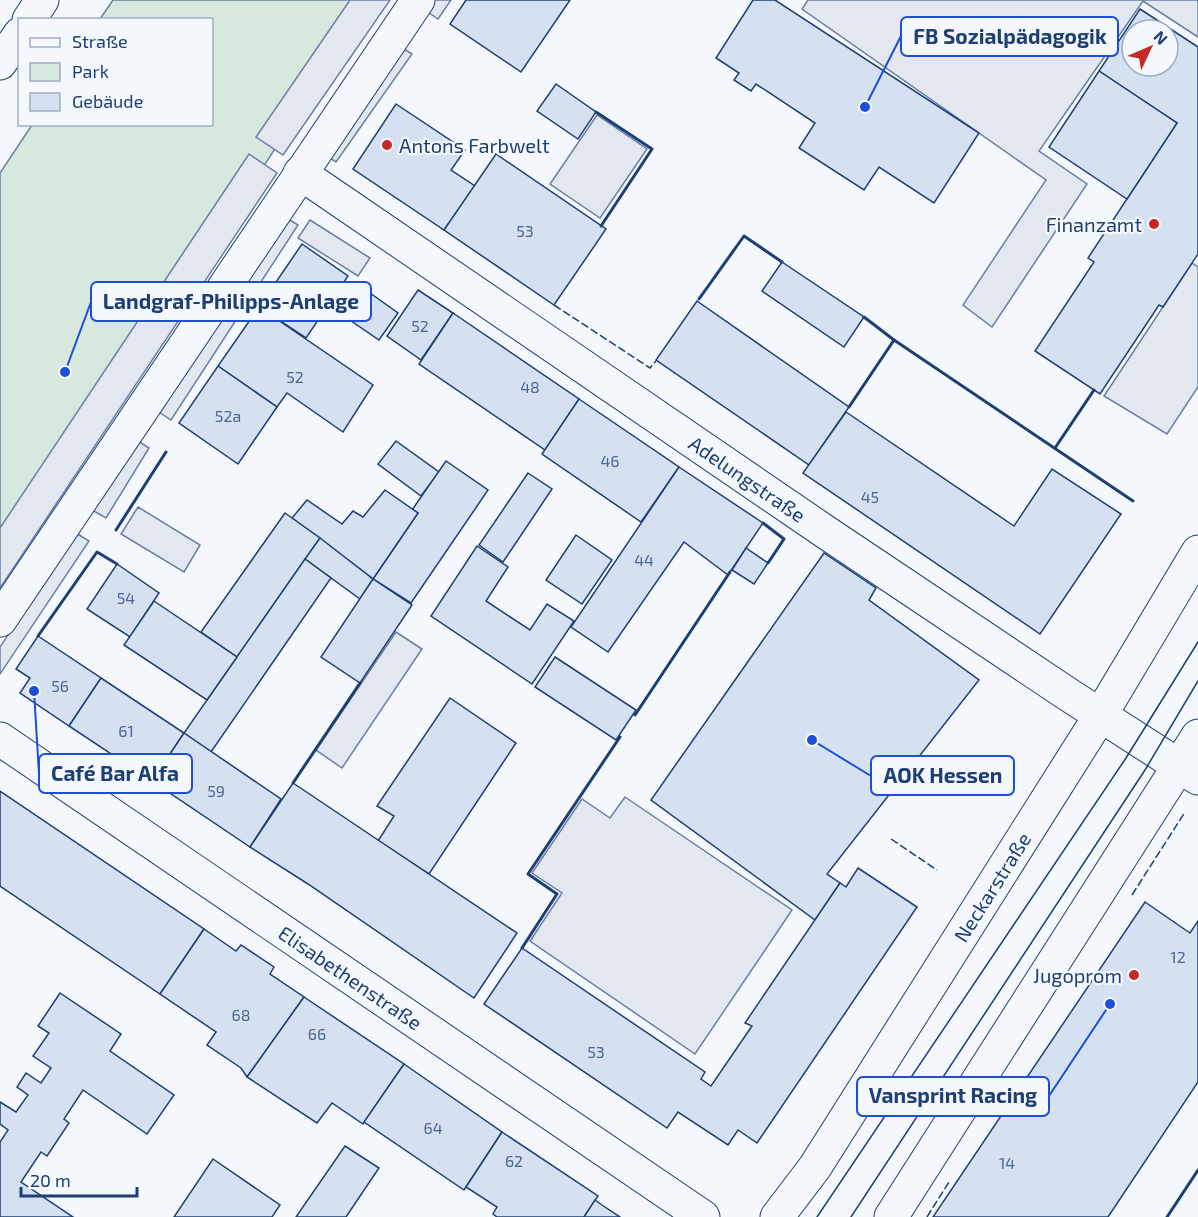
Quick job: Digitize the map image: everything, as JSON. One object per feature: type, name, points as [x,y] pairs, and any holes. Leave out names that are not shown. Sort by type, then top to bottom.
[{"type":"street","points":[[30,18],[42,0]]},
{"type":"street","points":[[0,620],[418,0]]},
{"type":"street","points":[[0,63],[18,37]]},
{"type":"street","name":"Adelungstraße","points":[[300,173],[824,531],[1189,773]]},
{"type":"street","name":"Neckarstraße","points":[[777,1217],[815,1167],[1100,716],[1198,552]]},
{"type":"street","points":[[891,1217],[1189,773],[1198,736]]},
{"type":"street","name":"Elisabethenstraße","points":[[0,738],[703,1217]]},
{"type":"green space","points":[[113,0],[372,0],[0,570],[0,173],[31,126],[213,126],[213,18],[101,18]]},
{"type":"shaded area","points":[[350,0],[390,0],[283,155],[256,137]]},
{"type":"shaded area","points":[[432,0],[451,0],[438,19],[425,10]]},
{"type":"shaded area","points":[[808,0],[1198,0],[1198,37],[1180,25],[1180,18],[1169,18],[1143,1],[1131,18],[1120,18],[1120,34],[1039,151],[1087,184],[992,327],[963,305],[1046,180],[802,9]]},
{"type":"shaded area","points":[[401,47],[412,54],[336,162],[325,155]]},
{"type":"shaded area","points":[[597,115],[647,149],[600,218],[550,184]]},
{"type":"shaded area","points":[[249,154],[277,173],[0,588],[0,528]]},
{"type":"shaded area","points":[[285,217],[298,225],[171,420],[159,412]]},
{"type":"shaded area","points":[[310,220],[370,258],[358,276],[298,238]]},
{"type":"shaded area","points":[[1192,263],[1198,267],[1198,387],[1167,434],[1104,396]]},
{"type":"shaded area","points":[[135,439],[149,448],[106,518],[92,510]]},
{"type":"shaded area","points":[[138,507],[200,545],[184,572],[121,534]]},
{"type":"shaded area","points":[[76,533],[89,541],[0,674],[0,647]]},
{"type":"shaded area","points":[[396,632],[422,649],[342,768],[316,750]]},
{"type":"shaded area","points":[[625,797],[792,910],[695,1054],[530,941],[562,893],[532,873],[582,799],[610,818]]},
{"type":"building","points":[[466,0],[570,0],[521,72],[450,24]]},
{"type":"building","points":[[753,0],[775,0],[979,133],[934,203],[879,167],[864,190],[799,148],[815,123],[756,84],[751,91],[734,80],[739,73],[716,58]]},
{"type":"building","name":"Finanzamt","points":[[1140,9],[1154,18],[1134,18]]},
{"type":"building","name":"Finanzamt","points":[[1180,35],[1198,47],[1198,254],[1163,307],[1159,305],[1100,394],[1035,351],[1094,262],[1088,258],[1177,123],[1099,71],[1120,39],[1120,78],[1180,78]]},
{"type":"building","points":[[1099,71],[1177,123],[1127,199],[1049,147]]},
{"type":"building","points":[[556,84],[596,112],[578,139],[537,111]]},
{"type":"building","points":[[396,104],[465,150],[451,170],[475,186],[444,230],[353,169]]},
{"type":"building","points":[[496,154],[606,229],[554,305],[444,230]]},
{"type":"building","points":[[302,244],[348,276],[306,338],[259,307]]},
{"type":"building","points":[[782,262],[864,317],[844,347],[762,291]]},
{"type":"building","points":[[363,288],[398,313],[379,340],[344,316]]},
{"type":"building","points":[[418,290],[453,313],[421,360],[387,336]]},
{"type":"building","points":[[697,301],[849,407],[809,465],[656,360]]},
{"type":"building","points":[[259,307],[373,385],[343,432],[287,393],[277,407],[218,366]]},
{"type":"building","points":[[453,313],[579,399],[545,450],[419,364]]},
{"type":"building","points":[[218,366],[277,407],[238,464],[179,423]]},
{"type":"building","points":[[579,399],[679,467],[641,522],[542,454]]},
{"type":"building","points":[[846,412],[1014,526],[1052,469],[1121,514],[1040,634],[803,473]]},
{"type":"building","points":[[396,441],[439,472],[421,496],[378,464]]},
{"type":"building","points":[[446,461],[488,490],[411,603],[373,579],[418,513],[412,510]]},
{"type":"building","points":[[679,467],[763,523],[728,575],[684,542],[608,652],[571,627]]},
{"type":"building","points":[[528,473],[552,489],[503,562],[479,545]]},
{"type":"building","points":[[385,490],[418,513],[373,579],[292,518],[307,500],[342,524],[353,511],[363,517]]},
{"type":"building","points":[[285,513],[320,538],[237,657],[201,632]]},
{"type":"building","points":[[576,535],[612,560],[582,604],[546,580]]},
{"type":"building","points":[[320,538],[373,579],[360,599],[305,559]]},
{"type":"building","points":[[477,546],[508,567],[486,601],[530,630],[547,604],[574,621],[532,684],[431,616]]},
{"type":"building","points":[[746,548],[768,563],[754,584],[732,570]]},
{"type":"building","points":[[824,553],[876,588],[869,600],[979,680],[827,874],[840,883],[815,920],[651,800]]},
{"type":"building","points":[[305,559],[331,578],[211,752],[184,733]]},
{"type":"building","points":[[117,564],[159,593],[130,637],[87,609]]},
{"type":"building","points":[[373,579],[412,605],[360,683],[321,657]]},
{"type":"building","points":[[154,601],[237,657],[207,700],[124,645]]},
{"type":"building","points":[[38,636],[101,678],[69,726],[20,693],[30,678],[16,669]]},
{"type":"building","points":[[555,657],[636,710],[616,740],[535,687]]},
{"type":"building","points":[[101,678],[184,733],[152,781],[69,726]]},
{"type":"building","points":[[450,698],[516,743],[429,874],[378,841],[394,816],[377,806]]},
{"type":"building","points":[[184,733],[281,799],[250,847],[152,781]]},
{"type":"building","points":[[293,783],[517,933],[474,998],[250,847]]},
{"type":"building","points":[[0,791],[204,929],[160,994],[0,886]]},
{"type":"building","points":[[858,868],[917,907],[757,1143],[738,1130],[728,1145],[678,1112],[667,1128],[484,1004],[522,948],[705,1072],[701,1079],[711,1086],[752,1026],[745,1023],[840,883],[846,887]]},
{"type":"building","points":[[1145,902],[1190,933],[1198,921],[1198,1082],[1108,1217],[933,1217]]},
{"type":"building","points":[[204,929],[236,951],[241,945],[274,967],[270,974],[304,997],[247,1077],[241,1068],[207,1045],[216,1032],[160,994]]},
{"type":"building","points":[[60,993],[121,1034],[110,1051],[174,1095],[147,1134],[83,1090],[64,1119],[69,1123],[47,1156],[41,1152],[21,1182],[73,1217],[0,1217],[0,1142],[8,1130],[0,1124],[0,1102],[16,1112],[28,1095],[17,1087],[26,1073],[41,1083],[51,1068],[33,1056],[49,1033],[38,1026]]},
{"type":"building","points":[[304,997],[404,1064],[363,1124],[332,1103],[317,1123],[247,1077]]},
{"type":"building","points":[[404,1064],[502,1132],[464,1190],[364,1122]]},
{"type":"building","points":[[502,1132],[598,1196],[584,1217],[497,1217],[493,1214],[497,1207],[466,1187]]},
{"type":"building","points":[[345,1146],[379,1168],[346,1217],[296,1217]]},
{"type":"building","points":[[213,1159],[280,1205],[272,1217],[174,1217]]},
{"type":"building","points":[[595,1200],[602,1205],[620,1217],[584,1217]]},
{"type":"tram line","points":[[817,1217],[1126,758],[1198,642]]},
{"type":"tram line","points":[[851,1217],[1145,770],[1198,681]]},
{"type":"fence","points":[[554,305],[650,368],[656,361]]},
{"type":"fence","points":[[1132,895],[1185,812]]},
{"type":"fence","points":[[891,839],[937,870]]},
{"type":"fence","points":[[927,1217],[949,1182]]},
{"type":"wall","points":[[596,112],[652,149],[601,226]]},
{"type":"wall","points":[[699,299],[744,236],[782,262]]},
{"type":"wall","points":[[864,317],[894,340]]},
{"type":"wall","points":[[849,407],[894,340],[1133,501]]},
{"type":"wall","points":[[1055,448],[1094,390]]},
{"type":"wall","points":[[116,530],[166,452]]},
{"type":"wall","points":[[763,523],[784,539],[768,563]]},
{"type":"wall","points":[[38,636],[97,552],[117,564]]},
{"type":"wall","points":[[635,715],[730,572]]},
{"type":"wall","points":[[293,783],[360,683]]},
{"type":"wall","points":[[522,948],[557,894],[528,874],[620,737]]},
{"type":"wall","points":[[1167,1217],[1198,1170]]},
{"type":"place","name":"FB Sozialpädagogik","points":[[865,107]]},
{"type":"place","name":"Antons Farbwelt","points":[[387,145]]},
{"type":"place","name":"Finanzamt","points":[[1154,224]]},
{"type":"place","name":"Landgraf-Philipps-Anlage","points":[[65,372]]},
{"type":"place","name":"Café Bar Alfa","points":[[34,691]]},
{"type":"place","name":"AOK Hessen","points":[[812,740]]},
{"type":"place","name":"Jugoprom","points":[[1134,975]]},
{"type":"place","name":"Vansprint Racing","points":[[1110,1004]]}]
